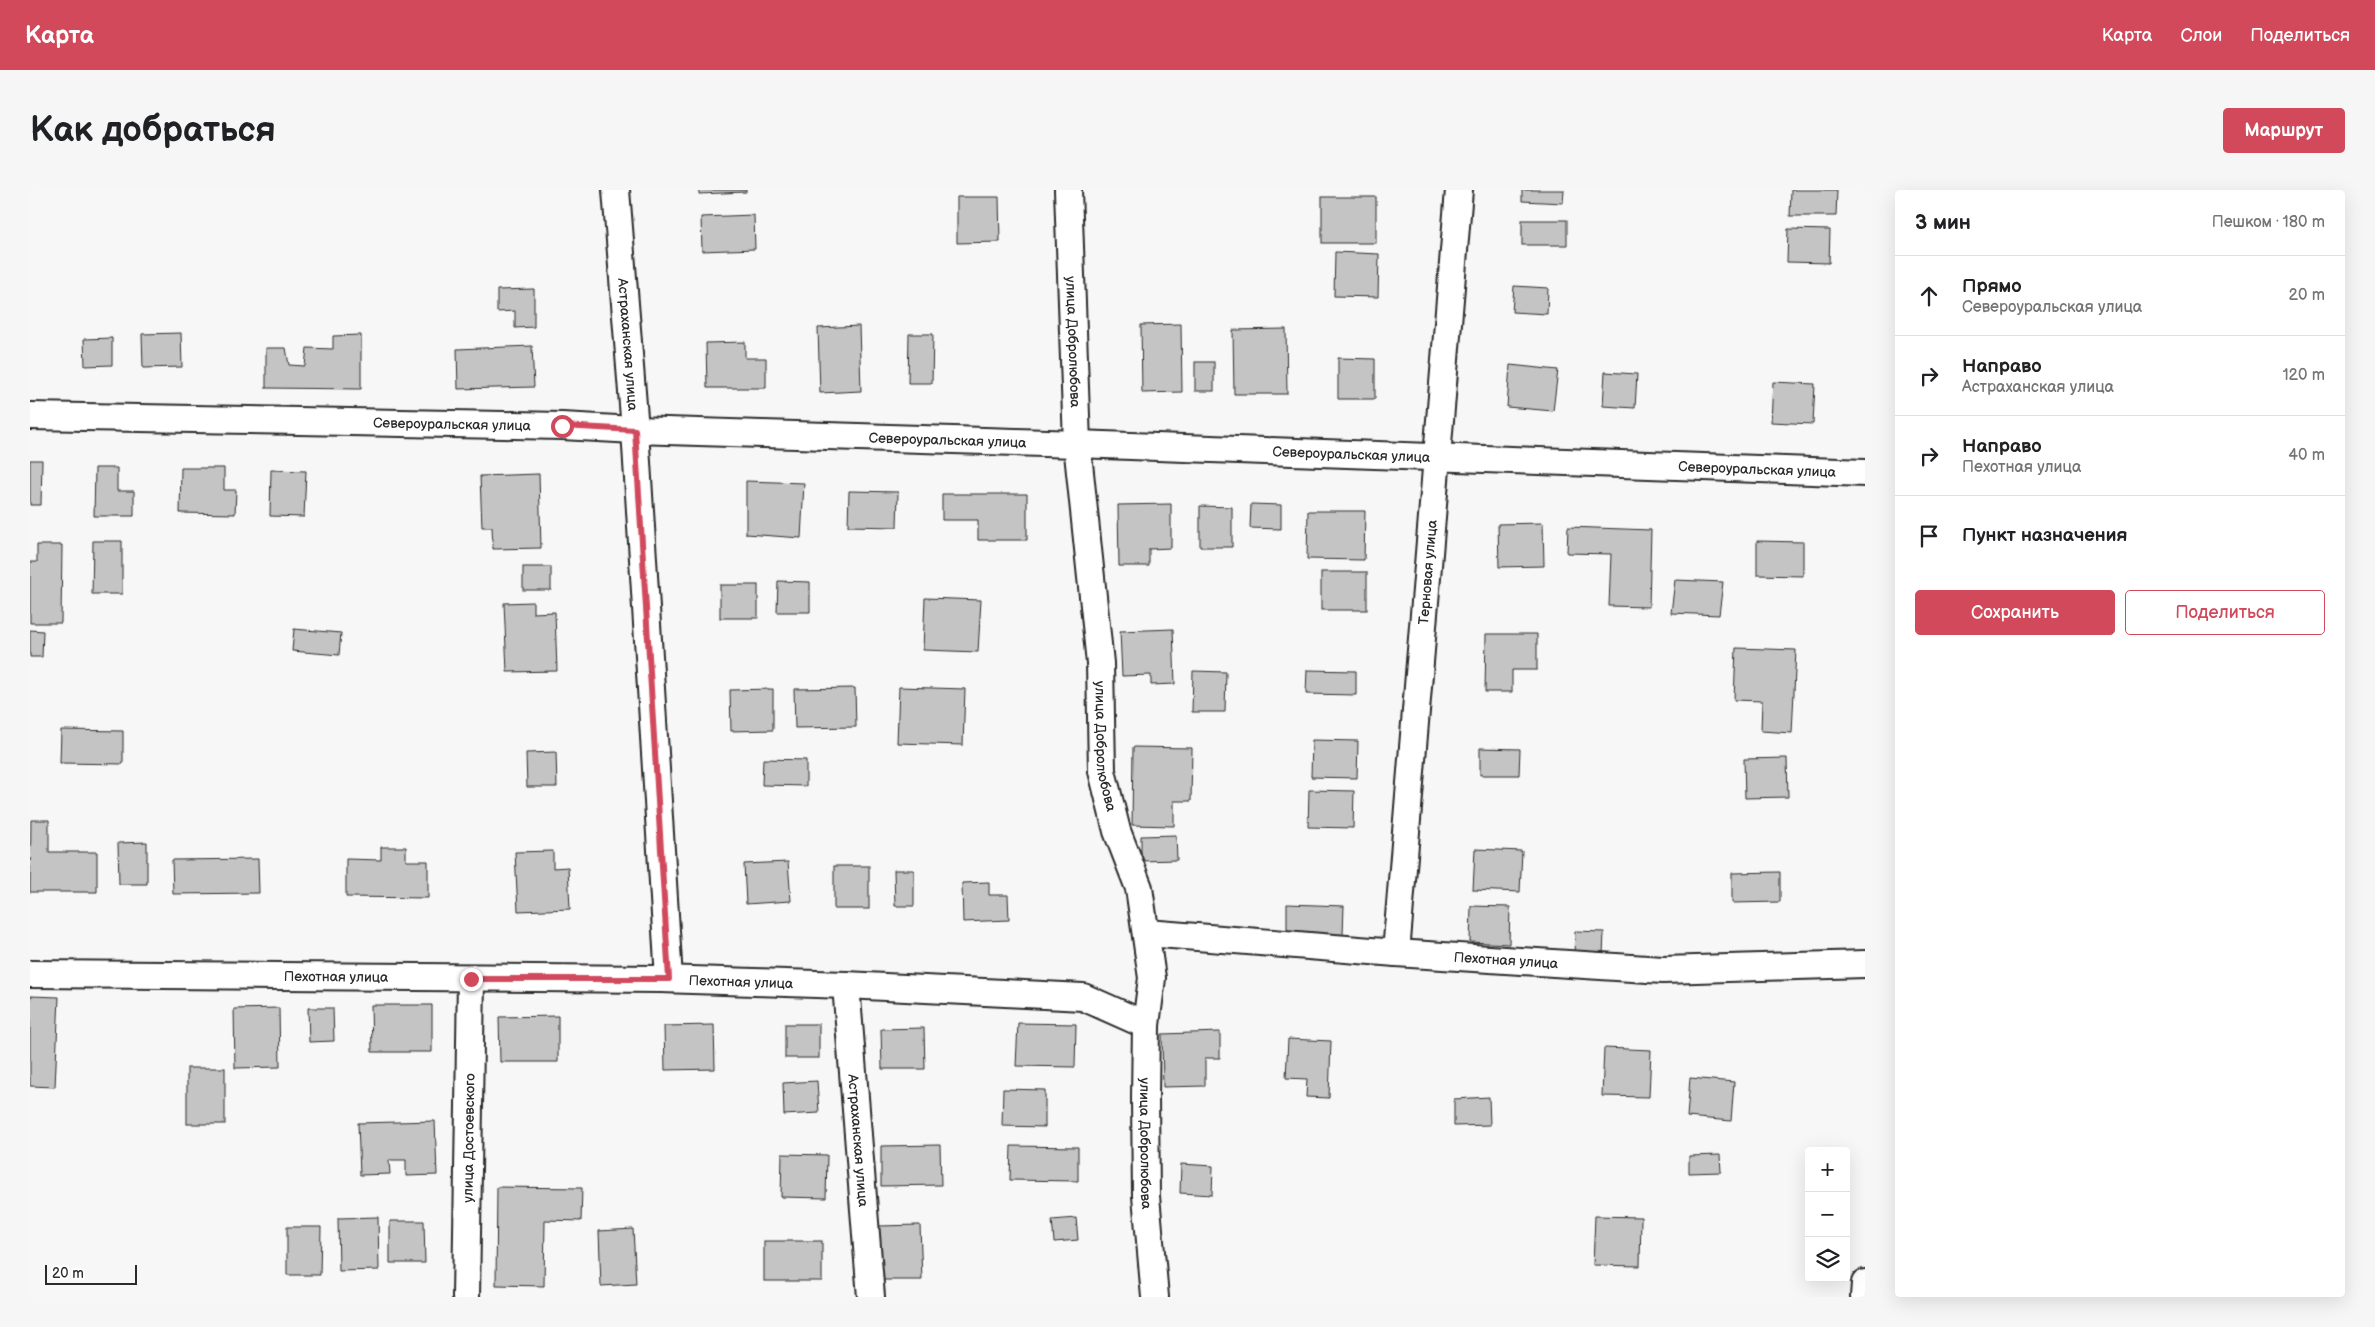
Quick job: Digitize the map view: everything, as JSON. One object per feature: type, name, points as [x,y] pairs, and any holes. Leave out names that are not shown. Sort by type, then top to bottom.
[{"type":"street","name":"Астраханская улица","points":[[616,190],[635,430],[669,979]]},
{"type":"street","name":"улица Добролюбова","points":[[1068,190],[1077,444],[1100,663],[1102,771],[1117,831],[1139,888],[1152,978],[1146,1025],[1146,1196],[1155,1297]]},
{"type":"street","name":"Терновая улица","points":[[1396,953],[1459,190]]},
{"type":"street","name":"Североуральская улица","points":[[30,416],[562,426],[1865,473]]},
{"type":"street","name":"Пехотная улица","points":[[1147,933],[1396,953],[1663,970],[1865,964]]},
{"type":"street","name":"Пехотная улица","points":[[30,974],[471,979],[669,979],[846,985],[1083,997],[1146,1025]]},
{"type":"street","name":"улица Достоевского","points":[[466,1297],[471,979]]},
{"type":"street","name":"Астраханская улица","points":[[846,985],[871,1297]]},
{"type":"street","points":[[1864,1297],[1865,1283]]},
{"type":"building","points":[[699,190],[746,190],[746,192],[699,194]]},
{"type":"building","points":[[1522,190],[1564,190],[1563,203],[1522,201]]},
{"type":"building","points":[[1791,190],[1837,190],[1836,216],[1790,216]]},
{"type":"building","points":[[957,197],[999,197],[1000,242],[957,243]]},
{"type":"building","points":[[1322,197],[1376,197],[1376,243],[1322,243]]},
{"type":"building","points":[[754,215],[755,249],[702,251],[701,217]]},
{"type":"building","points":[[1522,220],[1567,220],[1567,245],[1522,245]]},
{"type":"building","points":[[1788,229],[1830,230],[1829,263],[1787,262]]},
{"type":"building","points":[[1335,252],[1379,254],[1378,297],[1334,296]]},
{"type":"building","points":[[1514,286],[1548,288],[1547,314],[1512,312]]},
{"type":"building","points":[[534,289],[534,327],[515,328],[515,311],[497,312],[497,290]]},
{"type":"building","points":[[1181,324],[1182,392],[1142,393],[1141,325]]},
{"type":"building","points":[[859,326],[861,391],[820,393],[818,328]]},
{"type":"building","points":[[1286,329],[1287,394],[1234,394],[1233,330]]},
{"type":"building","points":[[181,333],[182,367],[143,368],[142,334]]},
{"type":"building","points":[[909,334],[933,334],[932,383],[908,383]]},
{"type":"building","points":[[361,335],[361,389],[266,388],[266,348],[286,348],[289,365],[305,366],[307,348],[333,349],[333,336]]},
{"type":"building","points":[[112,338],[112,365],[85,366],[84,339]]},
{"type":"building","points":[[745,342],[745,358],[766,358],[766,388],[707,388],[706,343]]},
{"type":"building","points":[[532,346],[534,387],[458,389],[457,349]]},
{"type":"building","points":[[1338,358],[1375,359],[1375,399],[1338,399]]},
{"type":"building","points":[[1195,362],[1214,362],[1214,391],[1195,391]]},
{"type":"building","points":[[1510,365],[1558,370],[1553,411],[1507,407]]},
{"type":"building","points":[[1605,372],[1637,374],[1635,408],[1603,406]]},
{"type":"building","points":[[1773,382],[1815,384],[1813,424],[1771,422]]},
{"type":"building","points":[[30,460],[42,460],[41,505],[30,505]]},
{"type":"building","points":[[95,468],[117,468],[117,491],[134,491],[134,516],[94,516]]},
{"type":"building","points":[[181,468],[224,468],[224,490],[236,490],[235,514],[180,513]]},
{"type":"building","points":[[271,470],[306,471],[304,517],[270,516]]},
{"type":"building","points":[[539,474],[541,548],[493,549],[492,527],[482,527],[480,476]]},
{"type":"building","points":[[746,481],[804,483],[801,538],[746,534]]},
{"type":"building","points":[[849,491],[898,492],[897,527],[848,526]]},
{"type":"building","points":[[942,494],[1027,494],[1027,540],[978,540],[978,520],[942,520]]},
{"type":"building","points":[[1171,504],[1171,548],[1149,549],[1149,566],[1119,566],[1118,505]]},
{"type":"building","points":[[1251,504],[1281,505],[1281,529],[1250,528]]},
{"type":"building","points":[[1200,506],[1232,507],[1232,547],[1200,547]]},
{"type":"building","points":[[1308,511],[1365,511],[1364,560],[1307,559]]},
{"type":"building","points":[[1543,523],[1544,566],[1499,567],[1498,524]]},
{"type":"building","points":[[1568,527],[1651,530],[1649,607],[1609,606],[1611,554],[1567,553]]},
{"type":"building","points":[[93,541],[122,541],[122,594],[92,594]]},
{"type":"building","points":[[1757,541],[1803,542],[1803,576],[1757,575]]},
{"type":"building","points":[[37,545],[62,545],[61,623],[30,623],[30,562],[37,562]]},
{"type":"building","points":[[523,567],[551,567],[551,590],[523,590]]},
{"type":"building","points":[[1321,572],[1367,572],[1367,610],[1321,610]]},
{"type":"building","points":[[1675,580],[1723,582],[1719,615],[1671,613]]},
{"type":"building","points":[[778,581],[810,582],[810,612],[777,612]]},
{"type":"building","points":[[720,585],[758,585],[758,618],[720,618]]},
{"type":"building","points":[[925,598],[981,600],[978,652],[923,650]]},
{"type":"building","points":[[533,602],[533,613],[555,612],[557,671],[507,672],[504,603]]},
{"type":"building","points":[[294,629],[341,633],[339,655],[292,651]]},
{"type":"building","points":[[1173,629],[1175,684],[1151,685],[1151,675],[1122,676],[1120,631]]},
{"type":"building","points":[[30,630],[43,631],[42,657],[30,657]]},
{"type":"building","points":[[1486,634],[1537,634],[1537,670],[1512,670],[1512,692],[1485,692]]},
{"type":"building","points":[[1736,648],[1796,650],[1792,733],[1761,731],[1762,701],[1734,700]]},
{"type":"building","points":[[1307,670],[1356,671],[1356,695],[1306,694]]},
{"type":"building","points":[[1193,671],[1226,672],[1225,712],[1192,712]]},
{"type":"building","points":[[899,687],[965,689],[963,745],[897,743]]},
{"type":"building","points":[[855,688],[856,727],[795,728],[794,689]]},
{"type":"building","points":[[773,689],[773,730],[731,731],[730,690]]},
{"type":"building","points":[[61,730],[123,731],[123,764],[60,763]]},
{"type":"building","points":[[1312,740],[1358,741],[1357,778],[1311,777]]},
{"type":"building","points":[[1133,747],[1192,748],[1191,801],[1174,801],[1174,826],[1132,825]]},
{"type":"building","points":[[1480,748],[1520,749],[1519,775],[1480,775]]},
{"type":"building","points":[[556,752],[557,787],[527,787],[526,753]]},
{"type":"building","points":[[1787,758],[1788,797],[1745,798],[1744,759]]},
{"type":"building","points":[[763,759],[806,760],[806,786],[762,785]]},
{"type":"building","points":[[1309,790],[1354,791],[1353,828],[1308,827]]},
{"type":"building","points":[[31,820],[49,820],[49,852],[97,852],[97,892],[30,892]]},
{"type":"building","points":[[1176,835],[1177,860],[1141,861],[1141,836]]},
{"type":"building","points":[[147,842],[147,884],[119,884],[118,843]]},
{"type":"building","points":[[381,847],[406,847],[406,861],[428,861],[428,898],[346,897],[346,859],[381,860]]},
{"type":"building","points":[[1475,849],[1522,851],[1520,892],[1473,890]]},
{"type":"building","points":[[553,851],[553,868],[568,867],[570,909],[518,911],[515,852]]},
{"type":"building","points":[[258,859],[259,893],[173,894],[172,860]]},
{"type":"building","points":[[788,862],[791,901],[746,904],[744,864]]},
{"type":"building","points":[[834,866],[869,866],[869,909],[834,909]]},
{"type":"building","points":[[894,870],[914,870],[914,906],[895,906]]},
{"type":"building","points":[[1780,872],[1780,902],[1732,903],[1732,873]]},
{"type":"building","points":[[989,882],[989,895],[1008,895],[1009,920],[963,922],[962,883]]},
{"type":"building","points":[[1287,904],[1344,906],[1343,935],[1287,933]]},
{"type":"building","points":[[1471,906],[1510,907],[1509,944],[1470,942]]},
{"type":"building","points":[[1575,931],[1604,932],[1603,955],[1574,954]]},
{"type":"building","points":[[30,996],[59,997],[55,1087],[30,1086]]},
{"type":"building","points":[[371,1005],[432,1005],[432,1052],[372,1052]]},
{"type":"building","points":[[279,1008],[280,1067],[235,1068],[234,1009]]},
{"type":"building","points":[[308,1008],[333,1008],[334,1041],[309,1042]]},
{"type":"building","points":[[558,1016],[558,1062],[500,1062],[499,1017]]},
{"type":"building","points":[[1018,1023],[1076,1024],[1075,1067],[1016,1066]]},
{"type":"building","points":[[785,1024],[819,1024],[819,1058],[785,1058]]},
{"type":"building","points":[[714,1025],[715,1069],[665,1070],[664,1026]]},
{"type":"building","points":[[924,1028],[925,1069],[882,1069],[881,1029]]},
{"type":"building","points":[[1220,1032],[1220,1058],[1205,1058],[1205,1086],[1163,1087],[1162,1034]]},
{"type":"building","points":[[1288,1039],[1331,1041],[1329,1098],[1306,1097],[1307,1079],[1286,1078]]},
{"type":"building","points":[[1604,1048],[1651,1050],[1649,1097],[1602,1096]]},
{"type":"building","points":[[187,1068],[225,1068],[225,1124],[187,1124]]},
{"type":"building","points":[[1690,1078],[1734,1082],[1731,1121],[1687,1117]]},
{"type":"building","points":[[817,1081],[819,1113],[784,1115],[783,1083]]},
{"type":"building","points":[[1003,1089],[1045,1090],[1045,1127],[1002,1126]]},
{"type":"building","points":[[1489,1097],[1490,1125],[1454,1126],[1454,1099]]},
{"type":"building","points":[[435,1121],[437,1175],[406,1176],[406,1160],[389,1160],[390,1174],[360,1175],[358,1123]]},
{"type":"building","points":[[940,1145],[941,1185],[881,1186],[881,1146]]},
{"type":"building","points":[[1011,1146],[1078,1147],[1078,1181],[1010,1180]]},
{"type":"building","points":[[782,1154],[827,1155],[826,1198],[781,1197]]},
{"type":"building","points":[[1720,1155],[1721,1172],[1689,1173],[1689,1156]]},
{"type":"building","points":[[1181,1164],[1213,1166],[1212,1195],[1180,1193]]},
{"type":"building","points":[[497,1187],[582,1188],[581,1221],[545,1220],[544,1286],[496,1285]]},
{"type":"building","points":[[1595,1216],[1641,1217],[1640,1266],[1593,1265]]},
{"type":"building","points":[[378,1217],[379,1270],[339,1271],[338,1218]]},
{"type":"building","points":[[1076,1218],[1078,1240],[1054,1242],[1052,1220]]},
{"type":"building","points":[[390,1221],[424,1221],[425,1263],[390,1263]]},
{"type":"building","points":[[920,1225],[922,1280],[881,1280],[879,1226]]},
{"type":"building","points":[[287,1227],[321,1227],[320,1275],[287,1275]]},
{"type":"building","points":[[633,1229],[636,1284],[601,1286],[599,1231]]},
{"type":"building","points":[[764,1241],[822,1241],[822,1281],[764,1281]]},
{"type":"route","points":[[471,979],[669,979],[635,430],[562,426]]}]
